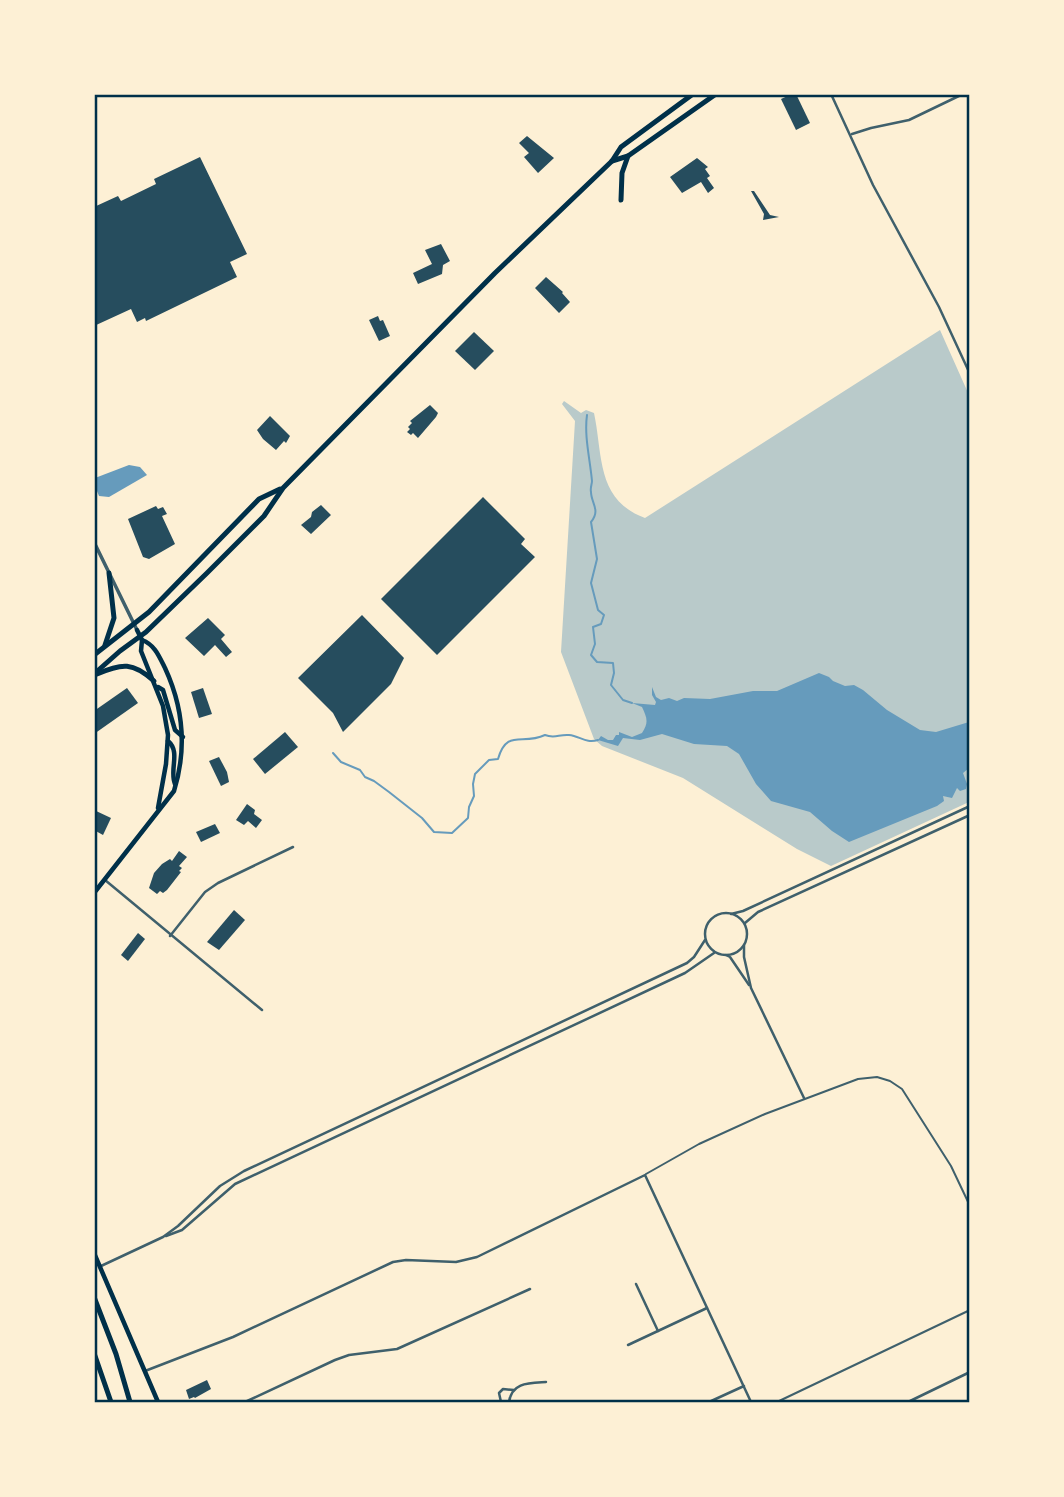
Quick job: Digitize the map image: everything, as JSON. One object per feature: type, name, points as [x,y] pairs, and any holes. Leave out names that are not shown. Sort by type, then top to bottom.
[{"type":"main road","points":[[94,675],[140,635],[264,516],[282,488],[501,267],[612,161],[621,147],[693,94]]},
{"type":"main road","points":[[612,161],[628,156],[716,94]]},
{"type":"main road","points":[[621,200],[622,173],[628,156]]},
{"type":"main road","points":[[94,655],[149,612],[259,499],[282,488]]},
{"type":"main road","points":[[103,648],[114,618],[109,573]]},
{"type":"main road","points":[[140,635],[141,651],[164,713],[168,741],[158,809]]},
{"type":"main road","points":[[94,893],[174,791],[180,772],[183,737],[173,685],[153,646],[140,635]]},
{"type":"main road","points":[[94,675],[113,667],[137,668],[163,690],[175,730],[183,737]]},
{"type":"main road","points":[[168,741],[175,751],[172,775],[176,785]]},
{"type":"main road","points":[[94,1253],[158,1402]]},
{"type":"main road","points":[[94,1297],[116,1354],[130,1402]]},
{"type":"main road","points":[[94,1353],[111,1402]]},
{"type":"street","points":[[831,94],[883,204],[939,307],[970,374]]},
{"type":"street","points":[[850,135],[909,120],[963,94]]},
{"type":"street","points":[[94,542],[140,635]]},
{"type":"street","points":[[804,1098],[751,988],[730,957],[714,953],[708,947],[705,931],[712,918],[743,911],[970,806]]},
{"type":"street","points":[[745,923],[758,912],[970,816]]},
{"type":"street","points":[[170,936],[205,892],[293,847]]},
{"type":"street","points":[[105,880],[262,1010]]},
{"type":"street","points":[[731,914],[745,923],[748,936],[744,945],[744,957],[751,988]]},
{"type":"street","points":[[163,1237],[220,1186],[238,1175],[687,963],[705,940]]},
{"type":"street","points":[[726,955],[736,952],[744,945]]},
{"type":"street","points":[[101,1266],[182,1230],[235,1184],[685,973],[714,953]]},
{"type":"street","points":[[145,1371],[233,1337],[393,1262],[456,1262],[477,1257],[645,1175],[751,1402]]},
{"type":"street","points":[[198,1207],[203,1212]]},
{"type":"street","points":[[636,1284],[658,1331]]},
{"type":"street","points":[[245,1402],[342,1358],[397,1349],[530,1289]]},
{"type":"street","points":[[628,1345],[707,1308]]},
{"type":"street","points":[[908,1402],[970,1372]]},
{"type":"street","points":[[509,1402],[514,1390],[524,1383],[546,1382]]},
{"type":"street","points":[[709,1402],[744,1387]]},
{"type":"street","points":[[501,1402],[499,1393],[503,1390],[514,1390]]},
{"type":"lane","points":[[645,1175],[699,1144],[804,1098],[858,1079],[877,1077],[902,1089],[951,1166],[970,1206]]},
{"type":"lane","points":[[777,1402],[970,1310]]},
{"type":"shaded area","points":[[940,330],[969,395],[969,802],[831,866],[797,849],[683,778],[602,746],[594,739],[561,652],[575,421],[562,404],[564,401],[581,413],[586,410],[594,413],[601,460],[610,488],[629,510],[645,518]]},
{"type":"water","points":[[129,465],[140,467],[147,475],[109,497],[99,496],[95,478]]},
{"type":"water","points":[[819,673],[845,686],[854,685],[863,690],[887,710],[920,730],[936,732],[969,722],[969,768],[963,773],[966,789],[960,791],[957,788],[952,798],[943,796],[944,801],[937,806],[849,842],[810,812],[771,801],[756,784],[739,754],[727,746],[694,744],[662,734],[640,740],[623,738],[618,746],[598,740],[601,736],[613,740],[619,732],[632,737],[642,733],[646,723],[645,714],[642,707],[632,703],[655,705],[652,687],[656,697],[661,700],[710,699],[753,691],[777,691]]},
{"type":"building","points":[[796,94],[810,123],[796,130],[781,99]]},
{"type":"building","points":[[527,136],[554,158],[538,173],[524,157],[529,153],[519,143]]},
{"type":"building","points":[[200,157],[247,254],[230,262],[237,277],[146,321],[145,318],[137,322],[131,309],[94,326],[94,207],[118,196],[121,201],[156,184],[154,179]]},
{"type":"building","points":[[697,158],[708,167],[705,169],[710,176],[707,178],[714,188],[708,193],[701,182],[682,193],[670,177]]},
{"type":"building","points":[[751,191],[754,191],[770,215],[779,217],[763,220],[764,214]]},
{"type":"building","points":[[441,244],[450,261],[443,265],[442,274],[418,284],[413,273],[432,264],[425,250]]},
{"type":"building","points":[[546,277],[570,302],[559,313],[535,288]]},
{"type":"building","points":[[378,316],[380,321],[383,320],[390,336],[379,341],[369,320]]},
{"type":"building","points":[[474,332],[494,351],[475,370],[455,351]]},
{"type":"building","points":[[430,405],[438,413],[436,417],[418,438],[413,433],[411,435],[407,432],[412,423],[410,421]]},
{"type":"building","points":[[270,416],[290,436],[286,443],[284,441],[276,450],[257,430]]},
{"type":"building","points":[[483,497],[525,539],[521,544],[535,557],[437,655],[381,599]]},
{"type":"building","points":[[321,505],[331,515],[311,534],[301,525]]},
{"type":"building","points":[[156,506],[158,509],[163,507],[167,514],[162,516],[175,544],[149,559],[143,557],[128,519]]},
{"type":"building","points":[[362,615],[404,658],[391,684],[343,732],[333,713],[298,678]]},
{"type":"building","points":[[208,618],[225,635],[221,639],[232,652],[226,657],[215,645],[204,656],[185,638]]},
{"type":"building","points":[[127,688],[138,703],[94,734],[94,711]]},
{"type":"building","points":[[203,688],[212,714],[199,718],[191,692]]},
{"type":"building","points":[[285,732],[298,747],[265,774],[253,759]]},
{"type":"building","points":[[219,757],[229,782],[221,786],[209,761]]},
{"type":"building","points":[[247,804],[262,820],[256,828],[248,821],[244,825],[236,820]]},
{"type":"building","points":[[94,810],[111,818],[103,835],[94,830]]},
{"type":"building","points":[[215,824],[220,833],[201,842],[196,832]]},
{"type":"building","points":[[179,851],[187,857],[179,866],[182,868],[179,871],[181,872],[167,890],[157,894],[149,888],[154,873],[162,864],[170,859],[172,861]]},
{"type":"building","points":[[234,910],[245,920],[219,950],[207,942]]},
{"type":"building","points":[[138,933],[145,939],[128,961],[121,955]]},
{"type":"building","points":[[207,1380],[211,1389],[189,1399],[186,1390]]},
{"type":"waterway","points":[[587,415],[591,496],[595,510],[591,522],[597,559],[591,583],[598,610],[604,615],[601,624],[593,627],[595,644],[591,655],[597,662],[613,663],[611,685],[623,700],[632,703]]},
{"type":"waterway","points":[[333,753],[341,762],[360,770],[365,777],[389,792],[422,818],[434,832],[452,833],[468,818],[474,796],[475,774],[489,760],[498,759],[506,744],[545,735],[569,735],[590,741],[598,740]]}]
